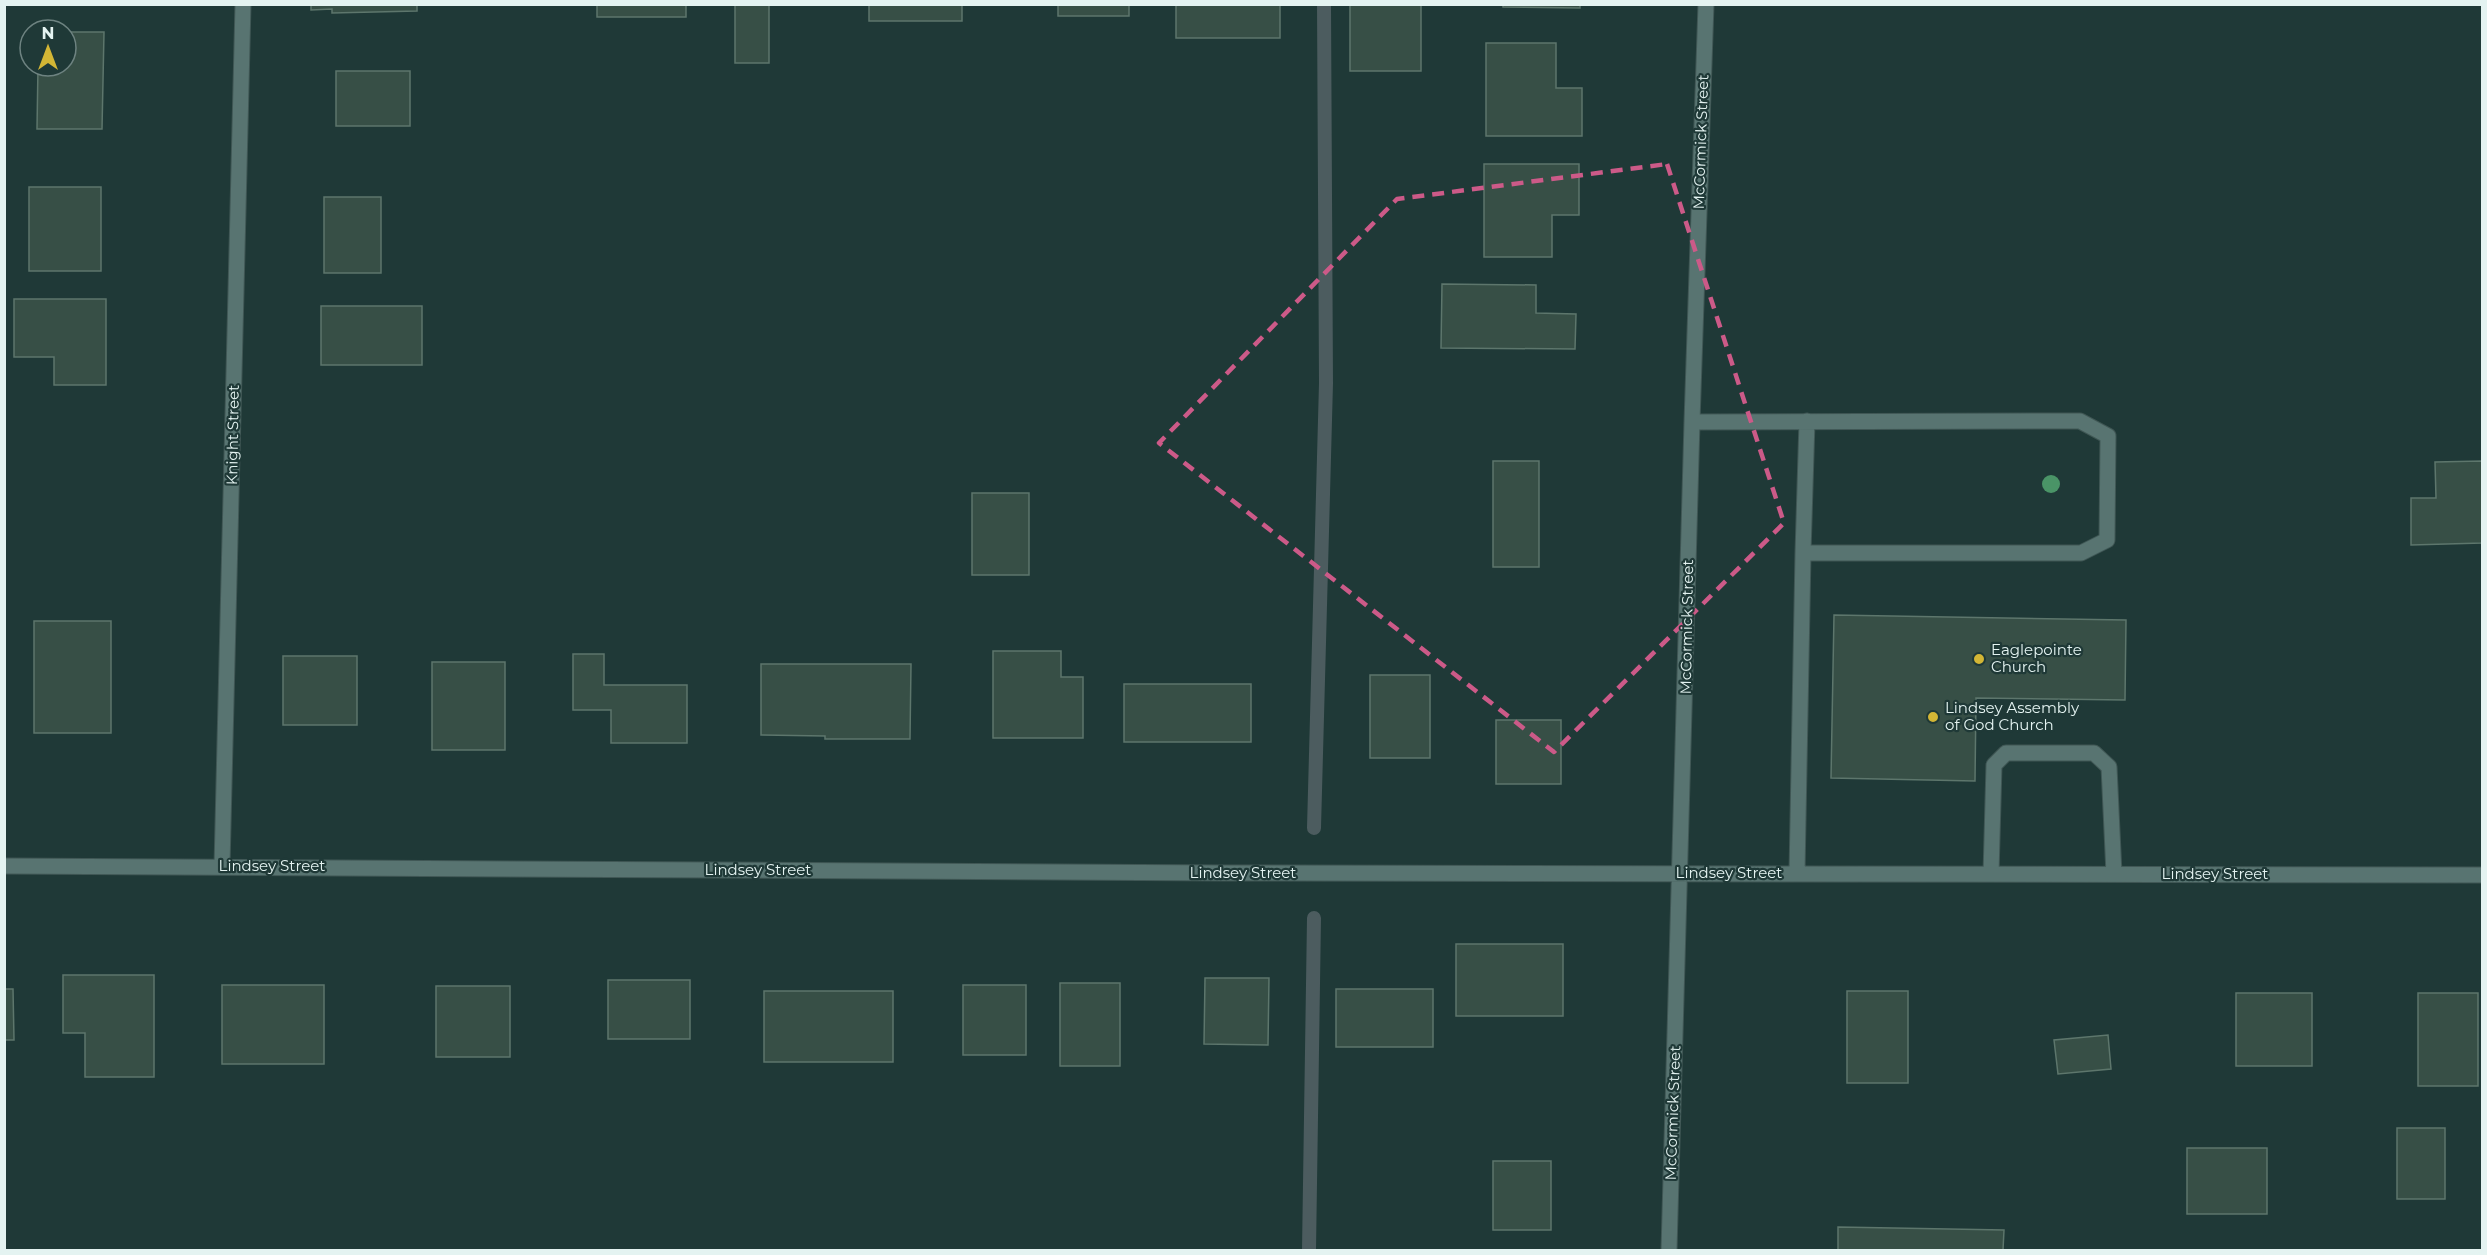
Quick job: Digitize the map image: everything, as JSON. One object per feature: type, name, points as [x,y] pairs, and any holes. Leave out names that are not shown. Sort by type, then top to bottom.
[{"type":"street","name":"Knight Street","points":[[222,866],[243,4]]},
{"type":"street","name":"McCormick Street","points":[[1669,1251],[1706,4]]},
{"type":"street","points":[[1797,873],[1807,421]]},
{"type":"street","points":[[1692,422],[2080,421],[2108,436],[2107,540],[2082,553],[1803,554]]},
{"type":"street","points":[[1991,874],[1994,765],[2006,753],[2094,753],[2109,767],[2114,874]]},
{"type":"street","name":"Lindsey Street","points":[[4,866],[1211,873],[2482,875]]},
{"type":"highlighted area","points":[[1667,164],[1784,523],[1554,752],[1159,443],[1397,199]]},
{"type":"building","points":[[311,4],[417,4],[417,11],[332,13],[332,9],[311,10]]},
{"type":"building","points":[[597,4],[686,4],[686,17],[597,17]]},
{"type":"building","points":[[735,4],[769,4],[769,63],[735,63]]},
{"type":"building","points":[[869,4],[962,4],[962,21],[869,21]]},
{"type":"building","points":[[1058,4],[1129,4],[1129,16],[1058,16]]},
{"type":"building","points":[[1176,4],[1280,4],[1280,38],[1176,38]]},
{"type":"building","points":[[1350,4],[1421,4],[1421,71],[1350,71]]},
{"type":"building","points":[[1503,4],[1580,4],[1580,8],[1503,7]]},
{"type":"building","points":[[78,32],[104,32],[102,129],[37,129],[38,78],[78,78]]},
{"type":"building","points":[[1486,43],[1556,43],[1556,88],[1582,88],[1582,136],[1486,136]]},
{"type":"building","points":[[336,71],[410,71],[410,126],[336,126]]},
{"type":"building","points":[[1484,164],[1579,164],[1579,215],[1552,215],[1552,257],[1484,257]]},
{"type":"building","points":[[29,187],[101,187],[101,271],[29,271]]},
{"type":"building","points":[[324,197],[381,197],[381,273],[324,273]]},
{"type":"building","points":[[1442,284],[1536,285],[1536,313],[1576,314],[1575,349],[1441,348]]},
{"type":"building","points":[[14,299],[106,299],[106,385],[54,385],[54,357],[14,357]]},
{"type":"building","points":[[321,306],[422,306],[422,365],[321,365]]},
{"type":"building","points":[[1493,461],[1539,461],[1539,567],[1493,567]]},
{"type":"building","points":[[2482,461],[2482,543],[2411,545],[2411,498],[2436,498],[2435,462]]},
{"type":"building","points":[[972,493],[1029,493],[1029,575],[972,575]]},
{"type":"building","name":"Eaglepointe Church","points":[[1834,615],[2126,620],[2125,700],[1976,698],[1975,781],[1831,778]]},
{"type":"building","points":[[34,621],[111,621],[111,733],[34,733]]},
{"type":"building","points":[[993,651],[1061,651],[1061,677],[1083,677],[1083,738],[993,738]]},
{"type":"building","points":[[573,654],[604,654],[604,685],[687,685],[687,743],[611,743],[611,710],[573,710]]},
{"type":"building","points":[[283,656],[357,656],[357,725],[283,725]]},
{"type":"building","points":[[432,662],[505,662],[505,750],[432,750]]},
{"type":"building","points":[[761,664],[911,664],[910,739],[825,739],[825,736],[761,735]]},
{"type":"building","points":[[1370,675],[1430,675],[1430,758],[1370,758]]},
{"type":"building","points":[[1124,684],[1251,684],[1251,742],[1124,742]]},
{"type":"building","points":[[1496,720],[1561,720],[1561,784],[1496,784]]},
{"type":"building","points":[[1456,944],[1563,944],[1563,1016],[1456,1016]]},
{"type":"building","points":[[63,975],[154,975],[154,1077],[85,1077],[85,1033],[63,1033]]},
{"type":"building","points":[[1205,978],[1269,978],[1268,1045],[1204,1044]]},
{"type":"building","points":[[608,980],[690,980],[690,1039],[608,1039]]},
{"type":"building","points":[[1060,983],[1120,983],[1120,1066],[1060,1066]]},
{"type":"building","points":[[222,985],[324,985],[324,1064],[222,1064]]},
{"type":"building","points":[[963,985],[1026,985],[1026,1055],[963,1055]]},
{"type":"building","points":[[436,986],[510,986],[510,1057],[436,1057]]},
{"type":"building","points":[[4,989],[13,989],[14,1040],[4,1040]]},
{"type":"building","points":[[1336,989],[1433,989],[1433,1047],[1336,1047]]},
{"type":"building","points":[[764,991],[893,991],[893,1062],[764,1062]]},
{"type":"building","points":[[1847,991],[1908,991],[1908,1083],[1847,1083]]},
{"type":"building","points":[[2236,993],[2312,993],[2312,1066],[2236,1066]]},
{"type":"building","points":[[2418,993],[2478,993],[2478,1086],[2418,1086]]},
{"type":"building","points":[[2108,1035],[2111,1069],[2058,1074],[2054,1040]]},
{"type":"building","points":[[2397,1128],[2445,1128],[2445,1199],[2397,1199]]},
{"type":"building","points":[[2187,1148],[2267,1148],[2267,1214],[2187,1214]]},
{"type":"building","points":[[1493,1161],[1551,1161],[1551,1230],[1493,1230]]},
{"type":"building","points":[[1838,1227],[2004,1230],[2003,1250],[1838,1250]]},
{"type":"waterway","points":[[1314,828],[1326,383],[1324,4]]},
{"type":"waterway","points":[[1309,1250],[1314,918]]},
{"type":"place","name":"Eaglepointe Church","points":[[1979,659]]},
{"type":"place","name":"Lindsey Assembly of God Church","points":[[1933,717]]}]
